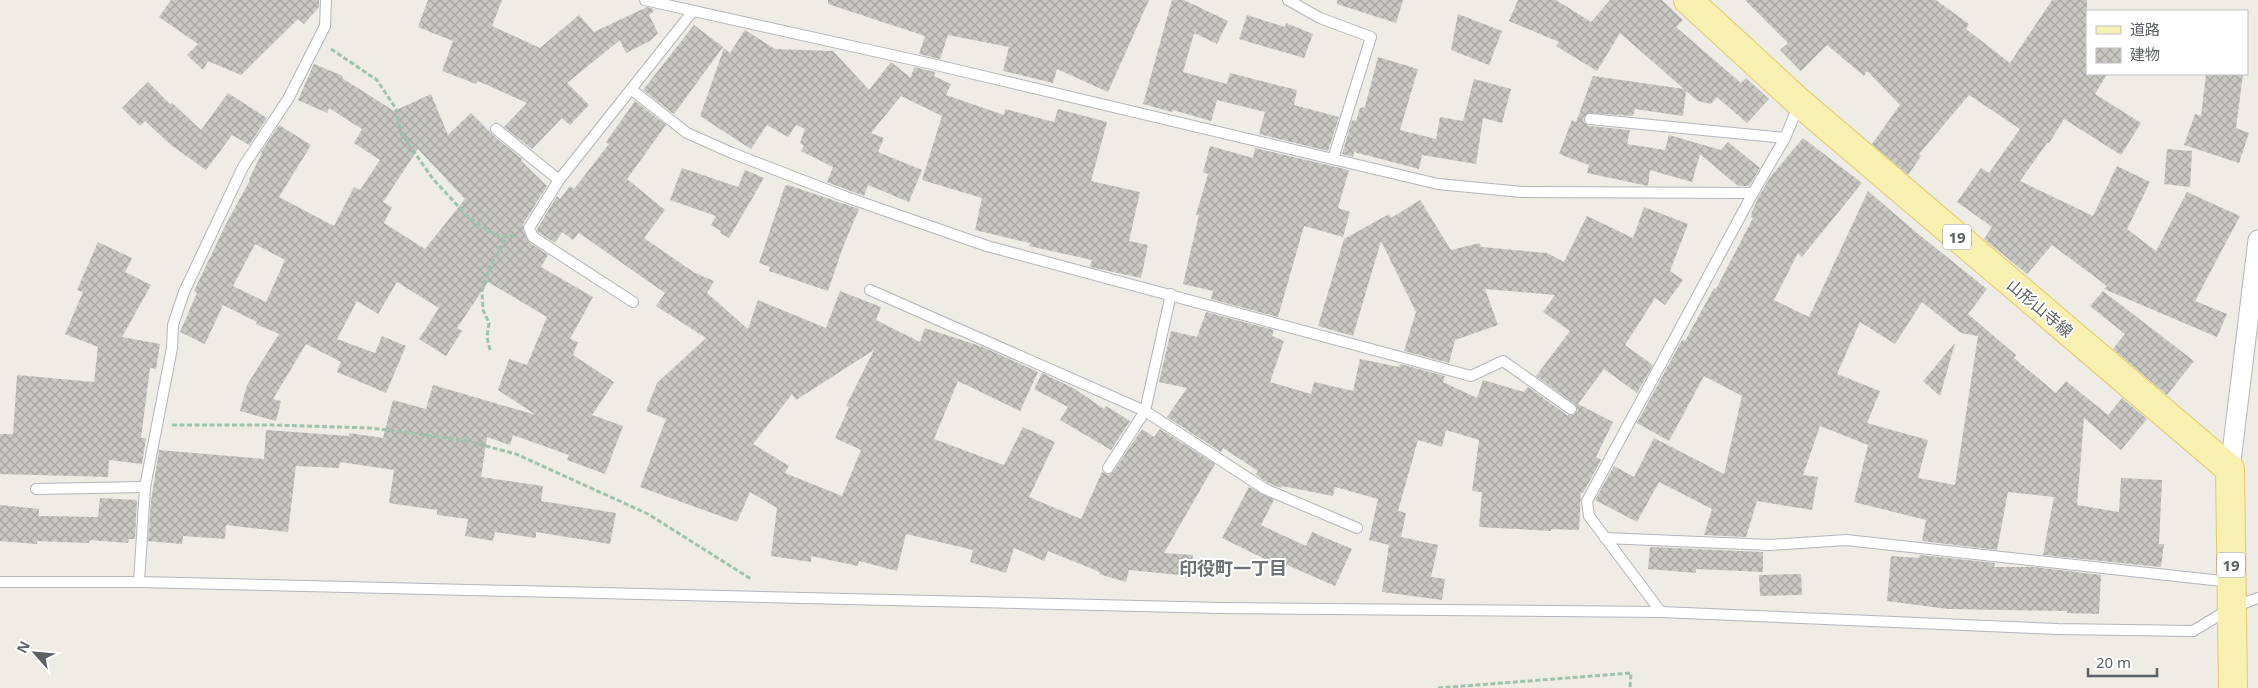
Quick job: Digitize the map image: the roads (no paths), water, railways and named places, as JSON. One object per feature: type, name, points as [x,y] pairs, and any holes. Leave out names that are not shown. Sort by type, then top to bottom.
[{"type":"main road","name":"山形山寺線","points":[[1688,0],[1800,103],[2230,469]]},
{"type":"main road","name":"19","points":[[2230,469],[2233,688]]},
{"type":"street","points":[[2230,469],[2256,277],[2258,240]]},
{"type":"lane","points":[[139,582],[145,487],[172,348],[174,325],[184,292],[243,167],[288,99],[325,26],[326,0]]},
{"type":"lane","points":[[645,0],[932,64],[1438,184],[1522,192],[1753,193]]},
{"type":"lane","points":[[1288,0],[1320,18],[1372,37],[1333,160]]},
{"type":"lane","points":[[633,302],[533,237],[529,228],[559,180],[693,11]]},
{"type":"lane","points":[[632,90],[687,133],[732,153],[837,193],[987,246],[1471,376],[1503,361],[1571,409]]},
{"type":"lane","points":[[1661,612],[1590,516],[1587,501],[1753,193],[1785,138],[1800,103]]},
{"type":"lane","points":[[1590,119],[1785,138]]},
{"type":"lane","points":[[496,129],[559,180]]},
{"type":"lane","points":[[870,290],[1145,411],[1265,489],[1357,528]]},
{"type":"lane","points":[[1108,468],[1145,411],[1171,294]]},
{"type":"lane","points":[[36,489],[145,487]]},
{"type":"lane","points":[[1605,538],[1770,545],[1846,540],[2258,598]]},
{"type":"lane","points":[[0,582],[139,582],[1221,608],[1661,612],[2058,629],[2194,631],[2231,595]]},
{"type":"district","name":"印役町一丁目","points":[[1233,568]]}]
